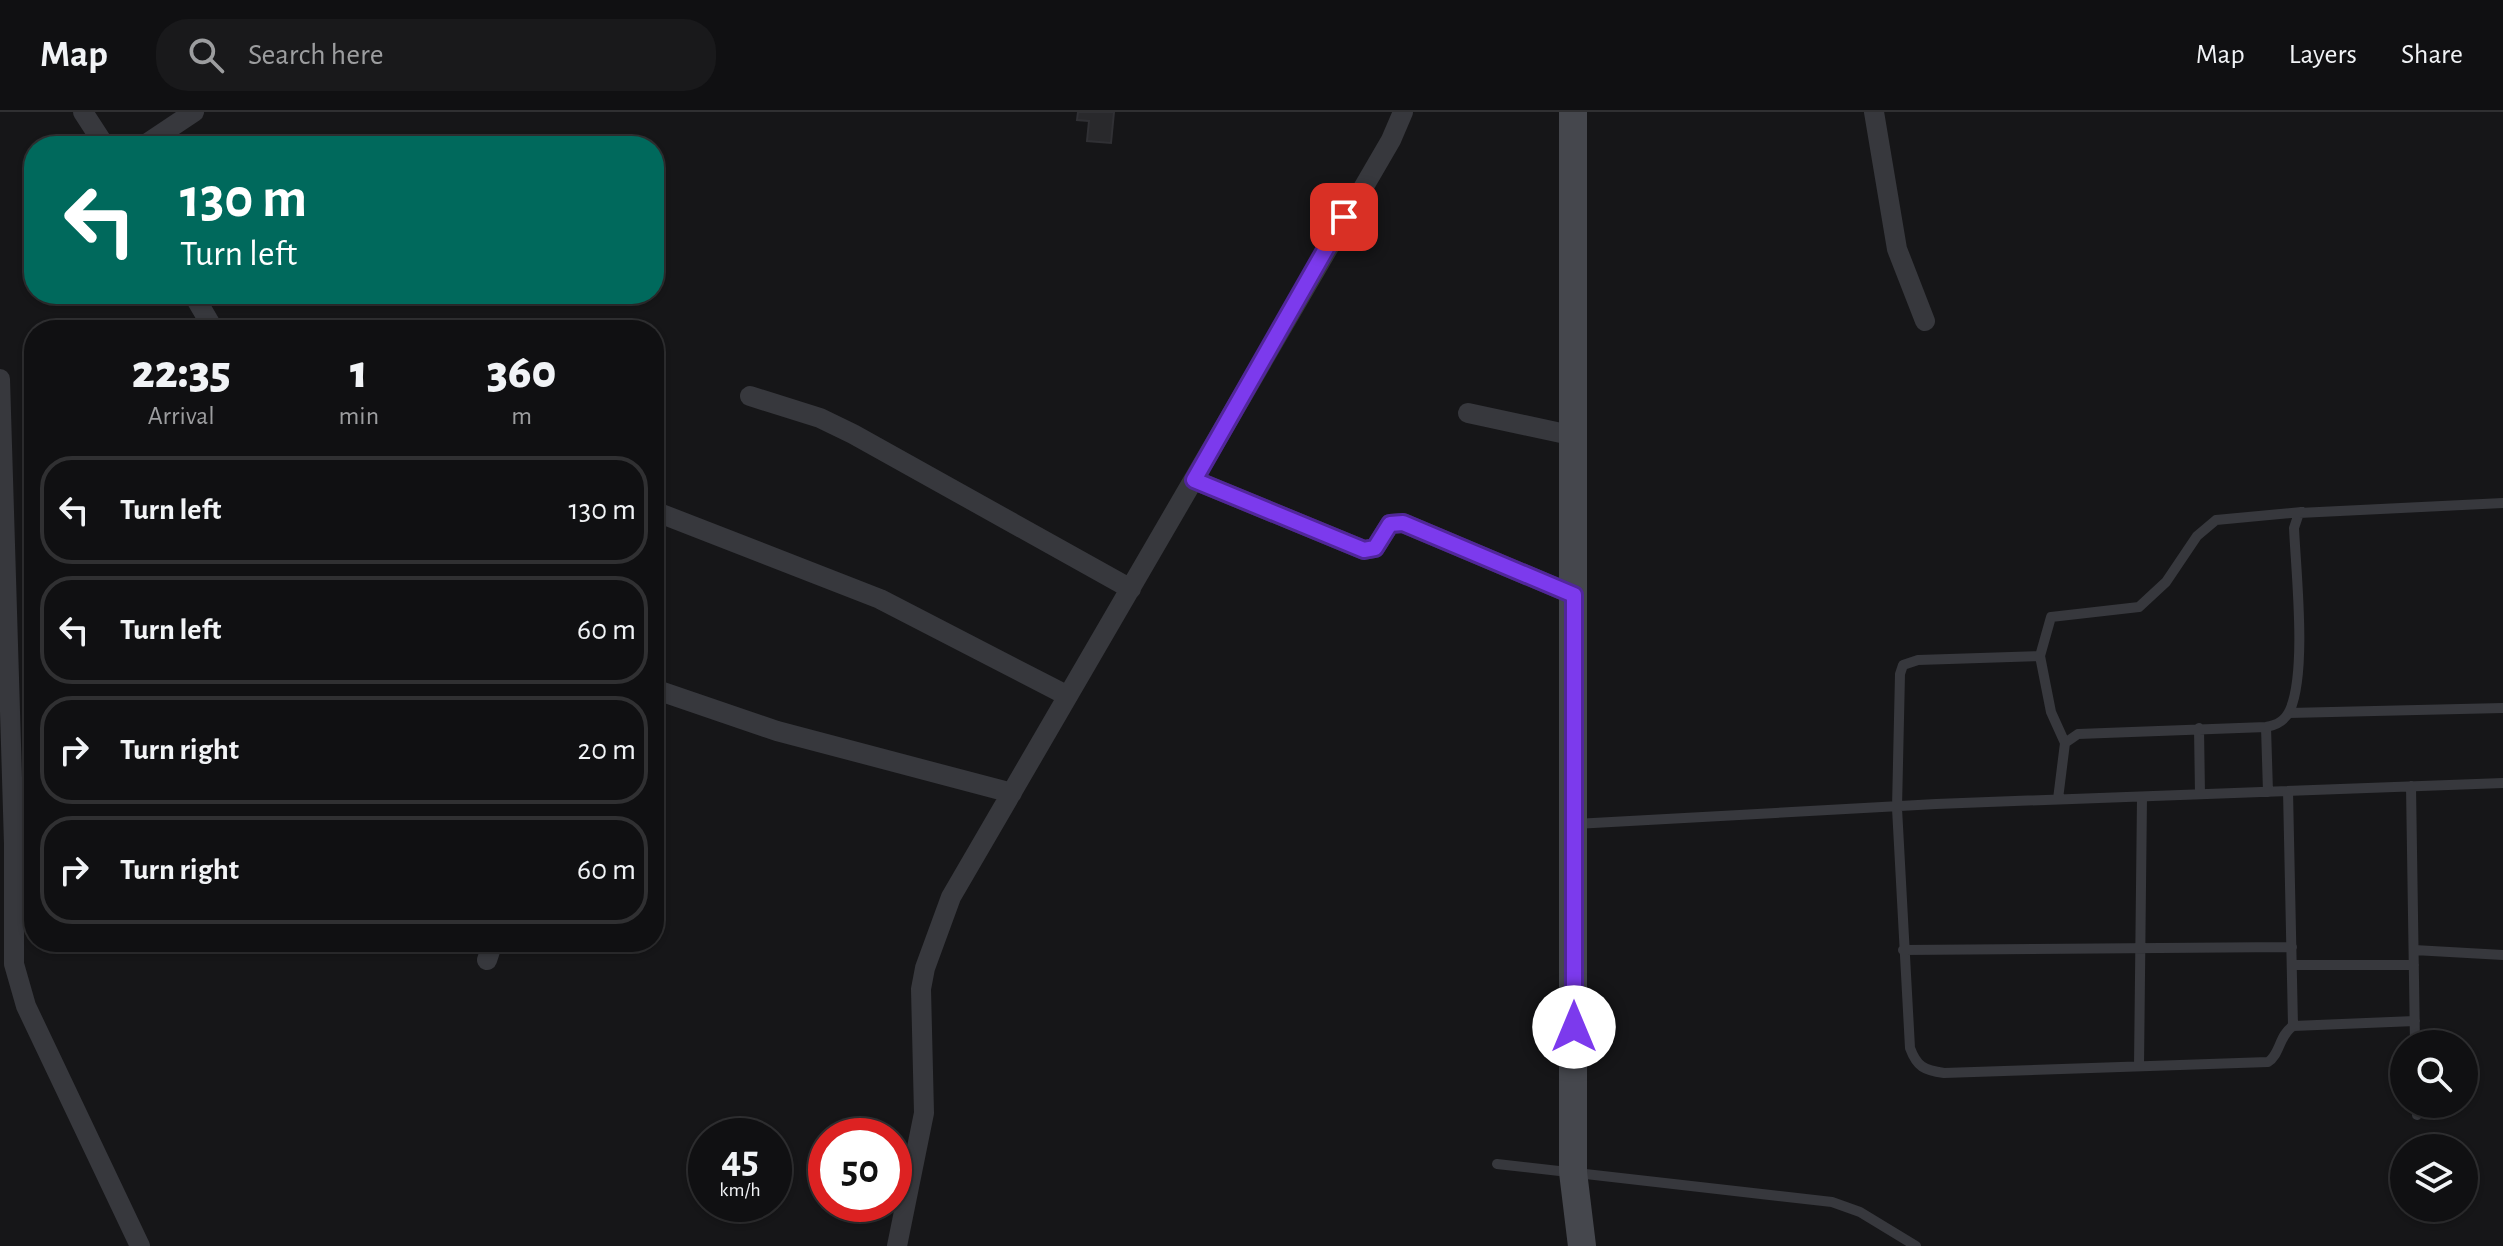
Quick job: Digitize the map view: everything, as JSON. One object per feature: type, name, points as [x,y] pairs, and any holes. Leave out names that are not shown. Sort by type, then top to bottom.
[{"type":"main road","points":[[1573,112],[1573,1172],[1582,1246]]},
{"type":"street","points":[[83,112],[99,136]]},
{"type":"street","points":[[158,136],[194,112]]},
{"type":"street","points":[[897,1246],[924,1113],[920,1020],[925,968],[951,897],[1328,243],[1391,140],[1403,112]]},
{"type":"street","points":[[1874,112],[1897,249],[1925,321]]},
{"type":"street","points":[[0,379],[14,844],[14,964],[26,1006],[140,1246]]},
{"type":"street","points":[[750,396],[820,418],[853,434],[1131,589]]},
{"type":"street","points":[[1468,413],[1575,436]]},
{"type":"street","points":[[1194,480],[1364,550],[1375,548],[1390,524],[1403,523],[1574,595]]},
{"type":"street","points":[[664,515],[803,566],[880,599],[1068,696]]},
{"type":"street","points":[[664,692],[777,731],[1012,793]]},
{"type":"lane","points":[[2058,799],[2065,743],[2051,712],[2040,656],[2051,617],[2139,607],[2166,582],[2197,536],[2216,520],[2302,512],[2503,503]]},
{"type":"lane","points":[[2065,743],[2078,734],[2092,732],[2266,727],[2276,725],[2289,713],[2294,699],[2298,647],[2294,528],[2296,518],[2302,512]]},
{"type":"lane","points":[[2040,656],[1918,660],[1903,665],[1900,674],[1897,808],[1910,1048],[1916,1064],[1926,1071],[2272,1061],[2286,1031],[2293,1026],[2415,1021]]},
{"type":"lane","points":[[2289,713],[2503,708]]},
{"type":"lane","points":[[2266,727],[2268,792]]},
{"type":"lane","points":[[2199,728],[2200,794]]},
{"type":"lane","points":[[1575,824],[2058,799],[2503,783]]},
{"type":"lane","points":[[2411,786],[2415,1030]]},
{"type":"lane","points":[[2288,791],[2293,1026]]},
{"type":"lane","points":[[2139,1066],[2142,797]]},
{"type":"lane","points":[[1903,950],[2292,947]]},
{"type":"lane","points":[[2414,950],[2503,955]]},
{"type":"lane","points":[[2292,965],[2414,965]]},
{"type":"lane","points":[[1497,1164],[1832,1202],[1860,1212],[1916,1246]]},
{"type":"building","points":[[1078,112],[1114,112],[1111,143],[1087,141],[1089,121],[1077,120]]},
{"type":"route","points":[[1344,217],[1194,480],[1364,550],[1375,548],[1390,524],[1403,523],[1574,595],[1574,1027]]}]
